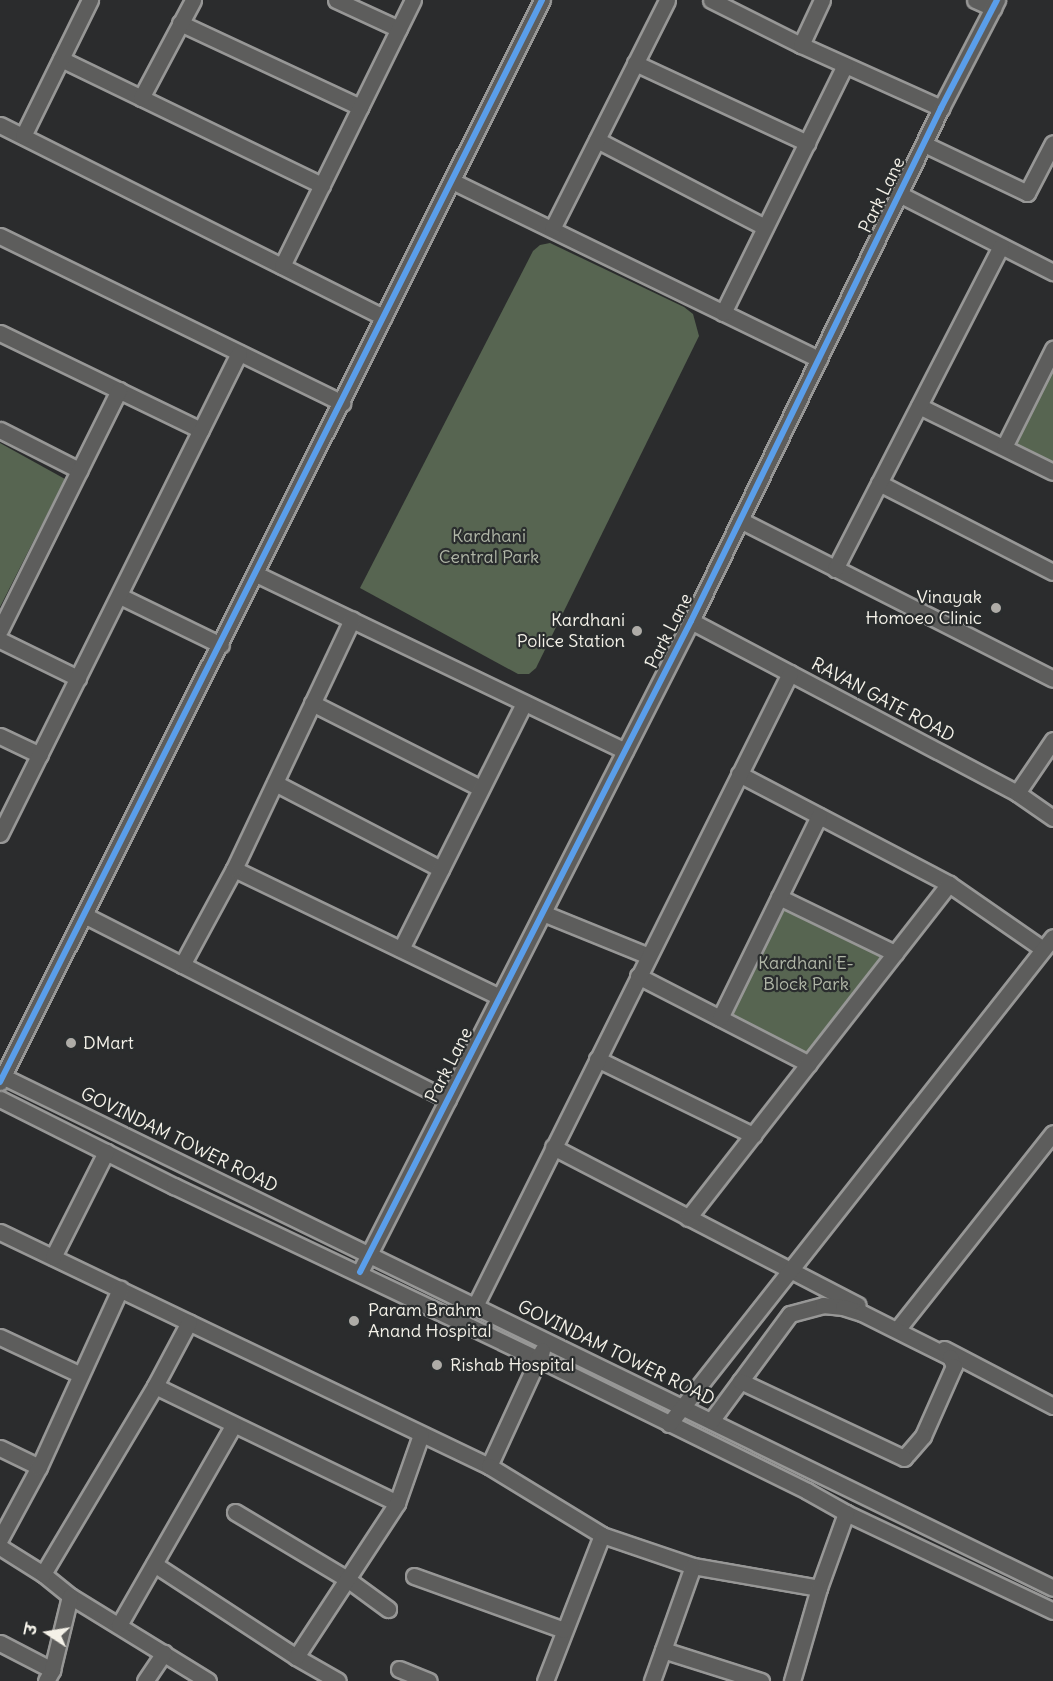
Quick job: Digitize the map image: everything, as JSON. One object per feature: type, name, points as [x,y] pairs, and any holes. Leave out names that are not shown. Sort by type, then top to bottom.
[{"type":"street","points":[[23,136],[90,0]]},
{"type":"street","points":[[141,98],[193,0]]},
{"type":"street","points":[[336,0],[399,29]]},
{"type":"street","points":[[282,266],[413,0]]},
{"type":"street","points":[[1,1078],[221,645],[542,0]]},
{"type":"street","points":[[552,230],[667,0]]},
{"type":"street","points":[[711,0],[801,45],[941,108]]},
{"type":"street","points":[[801,45],[822,0]]},
{"type":"street","points":[[975,0],[995,4]]},
{"type":"street","name":"Park Lane","points":[[360,1272],[691,621],[941,108],[995,4]]},
{"type":"street","points":[[180,23],[360,107]]},
{"type":"street","points":[[61,59],[322,184]]},
{"type":"street","points":[[635,63],[807,143]]},
{"type":"street","points":[[723,313],[845,65]]},
{"type":"street","points":[[0,125],[384,317]]},
{"type":"street","points":[[597,140],[765,227]]},
{"type":"street","points":[[924,144],[1027,194],[1051,150]]},
{"type":"street","points":[[452,181],[819,359]]},
{"type":"street","points":[[899,194],[1053,272]]},
{"type":"street","points":[[0,236],[342,403]]},
{"type":"street","points":[[835,568],[1001,246]]},
{"type":"street","points":[[0,333],[201,430]]},
{"type":"street","points":[[1004,447],[1053,349]]},
{"type":"street","points":[[0,834],[239,353]]},
{"type":"street","points":[[0,630],[119,390]]},
{"type":"street","points":[[919,406],[1053,472]]},
{"type":"street","points":[[0,430],[79,470]]},
{"type":"street","points":[[879,483],[1053,572]]},
{"type":"street","points":[[740,520],[1053,679]]},
{"type":"street","points":[[256,574],[625,751]]},
{"type":"street","points":[[120,596],[221,645]]},
{"type":"street","points":[[182,965],[234,869],[352,619]]},
{"type":"street","name":"RAVAN GATE ROAD","points":[[691,621],[1017,793],[1053,818]]},
{"type":"street","points":[[0,640],[78,678]]},
{"type":"street","points":[[475,1306],[790,673]]},
{"type":"street","points":[[312,703],[480,788]]},
{"type":"street","points":[[401,949],[524,703]]},
{"type":"street","points":[[0,736],[40,755]]},
{"type":"street","points":[[1017,793],[1053,740]]},
{"type":"street","points":[[739,774],[949,884],[1043,949]]},
{"type":"street","points":[[274,783],[441,869]]},
{"type":"street","points":[[720,1018],[819,816]]},
{"type":"street","points":[[234,869],[500,997]]},
{"type":"street","points":[[688,1218],[949,884]]},
{"type":"street","points":[[779,897],[895,953]]},
{"type":"street","points":[[543,913],[649,956]]},
{"type":"street","points":[[84,915],[448,1100]]},
{"type":"street","points":[[669,1424],[1053,937]]},
{"type":"street","points":[[638,976],[809,1064]]},
{"type":"street","points":[[597,1059],[753,1135]]},
{"type":"street","name":"GOVINDAM TOWER ROAD","points":[[1,1078],[369,1254],[1053,1588]]},
{"type":"street","points":[[0,1099],[537,1358],[807,1491],[846,1513],[1053,1611]]},
{"type":"street","points":[[900,1326],[1053,1133]]},
{"type":"street","points":[[553,1147],[790,1272],[900,1326],[1053,1406]]},
{"type":"street","points":[[53,1257],[106,1152]]},
{"type":"street","points":[[0,1232],[489,1466],[602,1535],[693,1566],[819,1588]]},
{"type":"street","points":[[0,1539],[39,1467],[120,1289]]},
{"type":"street","points":[[711,1421],[790,1314],[823,1305],[843,1307],[862,1313],[950,1357],[954,1366],[923,1436],[904,1458],[740,1382]]},
{"type":"street","points":[[43,1574],[155,1386],[189,1322]]},
{"type":"street","points":[[0,1337],[81,1375]]},
{"type":"street","points":[[489,1466],[537,1358],[547,1342]]},
{"type":"street","points":[[155,1386],[233,1426],[397,1503]]},
{"type":"street","points":[[119,1625],[233,1426]]},
{"type":"street","points":[[296,1657],[397,1503],[421,1435]]},
{"type":"street","points":[[0,1448],[39,1467]]},
{"type":"street","points":[[235,1512],[347,1579],[388,1609]]},
{"type":"street","points":[[792,1681],[819,1588],[846,1513]]},
{"type":"street","points":[[544,1681],[602,1535]]},
{"type":"street","points":[[0,1547],[43,1574],[70,1596],[208,1681]]},
{"type":"street","points":[[154,1564],[296,1657],[338,1681]]},
{"type":"street","points":[[652,1681],[693,1566]]},
{"type":"street","points":[[414,1576],[564,1630]]},
{"type":"street","points":[[0,1643],[49,1675],[70,1596]]},
{"type":"street","points":[[663,1650],[761,1681]]},
{"type":"street","points":[[145,1681],[164,1653]]},
{"type":"street","points":[[399,1669],[429,1681]]},
{"type":"green space","name":"Kardhani Central Park","points":[[550,243],[684,307],[693,314],[699,336],[536,668],[529,674],[518,674],[360,588],[533,251],[540,245]]},
{"type":"green space","points":[[1053,349],[1053,472],[1004,447]]},
{"type":"green space","points":[[0,443],[65,479],[0,607]]},
{"type":"green space","name":"Kardhani E- Block Park","points":[[779,897],[895,953],[809,1064],[720,1018]]},
{"type":"cycle path","points":[[0,1082],[542,0]]},
{"type":"cycle path","points":[[360,1272],[691,621],[941,108],[997,0]]},
{"type":"place","name":"Vinayak Homoeo Clinic","points":[[996,608]]},
{"type":"place","name":"Kardhani Police Station","points":[[637,631]]},
{"type":"place","name":"DMart","points":[[71,1043]]},
{"type":"place","name":"Param Brahm Anand Hospital","points":[[354,1321]]},
{"type":"place","name":"Rishab Hospital","points":[[437,1365]]}]
